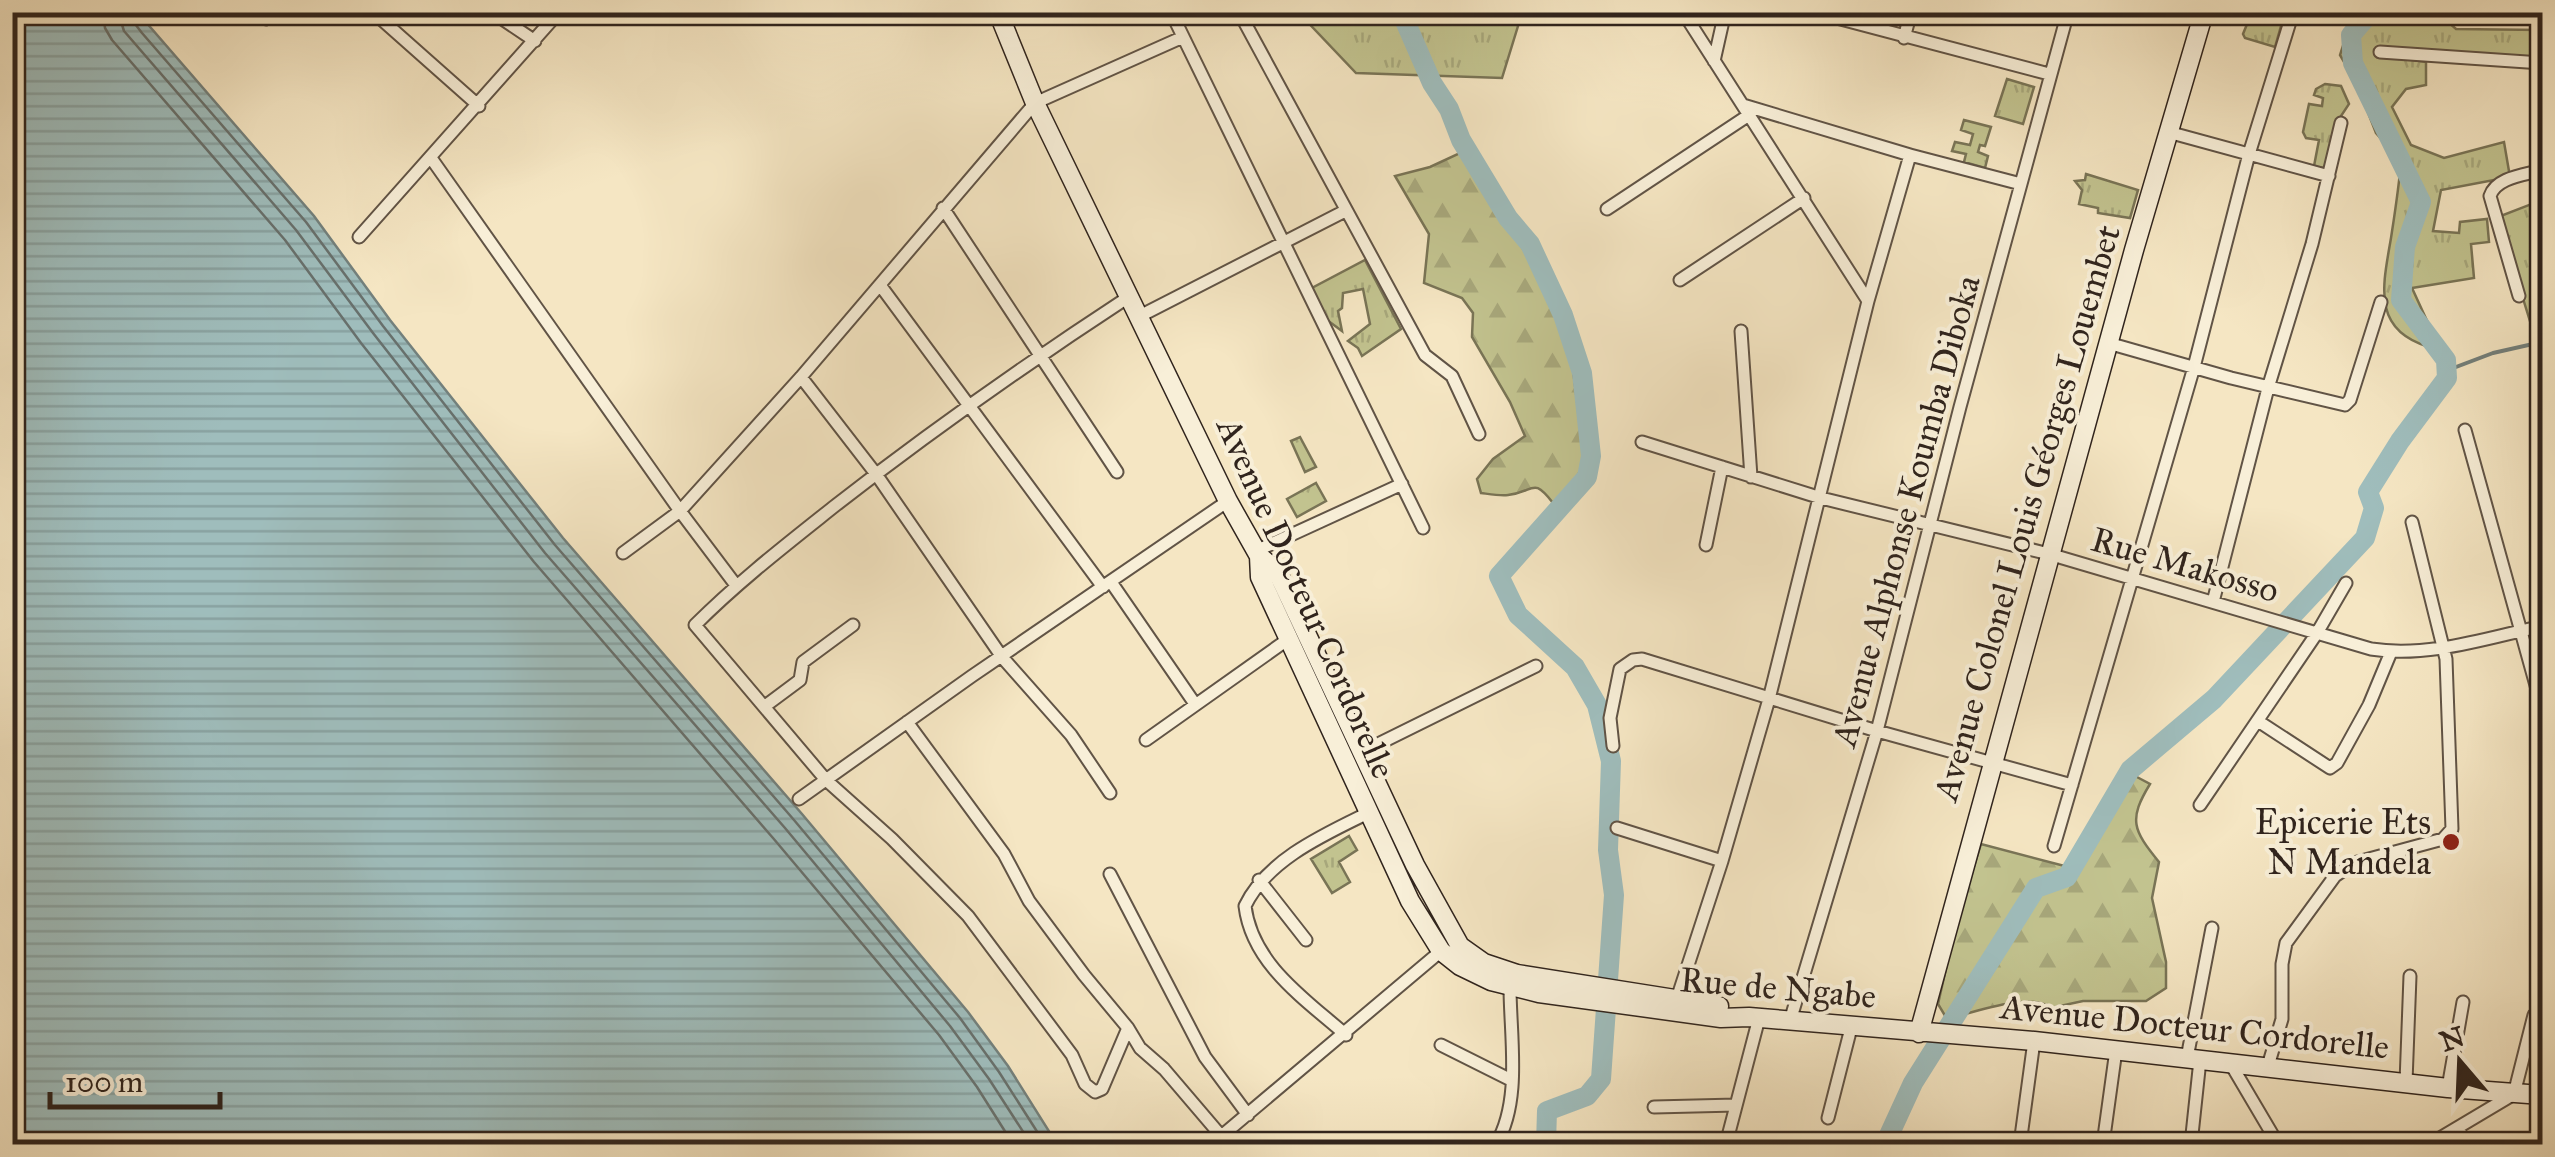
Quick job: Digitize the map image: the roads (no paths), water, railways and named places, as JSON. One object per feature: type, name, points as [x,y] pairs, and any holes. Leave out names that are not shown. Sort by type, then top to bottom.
[{"type":"street","points":[[372,12],[479,106]]},
{"type":"street","points":[[492,12],[535,41]]},
{"type":"street","points":[[359,237],[559,12]]},
{"type":"street","name":"Avenue Docteur Cordorelle","points":[[998,12],[1035,103],[1228,502],[1258,554],[1260,578],[1368,813],[1410,901],[1441,952],[1475,974],[1510,987],[1603,995]]},
{"type":"street","points":[[1172,12],[1422,528]]},
{"type":"street","points":[[1240,12],[1424,354],[1452,376],[1479,434]]},
{"type":"street","points":[[1682,12],[1868,300]]},
{"type":"street","points":[[1714,60],[1725,12]]},
{"type":"street","points":[[1814,12],[2050,74]]},
{"type":"street","points":[[1904,38],[1911,12]]},
{"type":"street","name":"Avenue Alphonse Koumba Diboka","points":[[1790,1021],[1877,731],[2068,12]]},
{"type":"street","name":"Avenue Colonel Louis Géorges Louembet","points":[[1925,1033],[2049,554],[2204,12]]},
{"type":"street","points":[[2054,846],[2194,367],[2249,154],[2292,12]]},
{"type":"street","points":[[622,553],[680,510],[801,377],[1035,103],[1183,37]]},
{"type":"street","points":[[2380,52],[2542,63]]},
{"type":"street","points":[[1746,110],[2021,184]]},
{"type":"street","points":[[1607,209],[1746,110]]},
{"type":"street","points":[[2213,602],[2341,124]]},
{"type":"street","points":[[2168,132],[2329,176]]},
{"type":"street","points":[[1675,1006],[1769,698],[1868,300],[1910,156]]},
{"type":"street","points":[[431,158],[736,584]]},
{"type":"street","points":[[2519,296],[2490,196],[2492,187],[2500,182],[2542,170]]},
{"type":"street","points":[[1680,280],[1804,198]]},
{"type":"street","points":[[944,208],[1117,472]]},
{"type":"street","points":[[1140,316],[1345,211]]},
{"type":"street","points":[[880,284],[1195,704]]},
{"type":"street","points":[[1128,1028],[1102,1089],[1089,1089],[1072,1055],[968,916],[892,838],[826,780],[696,625],[736,584],[876,474],[1039,355],[1130,296]]},
{"type":"street","points":[[2108,342],[2268,388],[2345,405],[2350,400],[2381,302]]},
{"type":"street","points":[[1741,331],[1751,477]]},
{"type":"street","points":[[801,377],[876,474],[1002,656],[1071,736],[1110,793]]},
{"type":"street","points":[[2538,392],[2542,406]]},
{"type":"street","points":[[2465,430],[2542,707]]},
{"type":"street","name":"Rue Makosso","points":[[1642,442],[1821,498],[2049,554],[2391,652],[2444,648],[2542,626]]},
{"type":"street","points":[[1706,544],[1722,467]]},
{"type":"street","points":[[1402,484],[1258,554],[1277,570],[1429,892],[1460,946],[1500,970],[1603,995]]},
{"type":"street","points":[[800,799],[1228,502]]},
{"type":"street","points":[[2268,1066],[2282,1019],[2286,943],[2336,876],[2354,863],[2450,835],[2452,829],[2444,648],[2412,522]]},
{"type":"street","points":[[2200,805],[2318,633],[2346,583]]},
{"type":"street","points":[[766,706],[800,680],[803,662],[853,625]]},
{"type":"street","points":[[1146,740],[1287,640]]},
{"type":"street","points":[[2258,721],[2330,768],[2369,705],[2391,652]]},
{"type":"street","points":[[1613,746],[1610,718],[1617,682],[1620,670],[1633,660],[1653,662],[1877,731],[2072,785]]},
{"type":"street","points":[[1362,752],[1536,666]]},
{"type":"street","points":[[907,722],[1004,854],[1051,931],[1140,1048],[1164,1069],[1221,1142],[1441,952]]},
{"type":"street","points":[[1346,1035],[1262,954],[1247,922],[1245,906],[1260,880],[1327,833],[1368,813]]},
{"type":"street","points":[[1617,828],[1722,862]]},
{"type":"street","points":[[1110,874],[1205,1058],[1248,1115]]},
{"type":"street","points":[[1260,880],[1306,940]]},
{"type":"street","points":[[2190,1144],[2193,1059],[2212,928]]},
{"type":"street","points":[[2406,1082],[2410,976]]},
{"type":"street","points":[[1496,1144],[1508,1117],[1510,987]]},
{"type":"street","name":"Rue de Ngabe","points":[[1603,995],[1754,1018],[1960,1036]]},
{"type":"street","points":[[2448,1088],[2463,1002]]},
{"type":"street","points":[[2430,1144],[2514,1094],[2534,1015]]},
{"type":"street","points":[[1726,1144],[1754,1018]]},
{"type":"street","points":[[1828,1118],[1852,1028]]},
{"type":"street","name":"Avenue Docteur Cordorelle","points":[[1960,1036],[2228,1061],[2448,1088],[2542,1094]]},
{"type":"street","points":[[2020,1144],[2034,1041]]},
{"type":"street","points":[[1441,1045],[1511,1080]]},
{"type":"street","points":[[2103,1144],[2116,1050]]},
{"type":"street","points":[[2228,1061],[2278,1144]]},
{"type":"street","points":[[1654,1108],[1736,1105]]},
{"type":"street","points":[[2458,1128],[2468,1144]]},
{"type":"water","points":[[12,13],[138,13],[314,216],[390,320],[563,538],[968,1012],[1057,1144],[13,1144]]},
{"type":"waterway","points":[[1401,12],[1461,140],[1508,218],[1530,244],[1563,315],[1582,373],[1591,456],[1587,477],[1499,576],[1518,615],[1575,667],[1597,705],[1611,761],[1608,850],[1614,895],[1601,1079],[1587,1096],[1547,1111],[1546,1144]]},
{"type":"waterway","points":[[1885,1144],[1913,1083],[2036,888],[2067,877],[2130,770],[2214,699],[2365,538],[2374,508],[2368,492],[2447,378],[2446,360],[2401,300],[2405,247],[2421,202],[2353,63],[2351,35],[2371,12]]},
{"type":"waterway","points":[[2447,378],[2456,367],[2493,353],[2542,342]]},
{"type":"place","name":"Epicerie Ets N Mandela","points":[[2451,842]]}]
